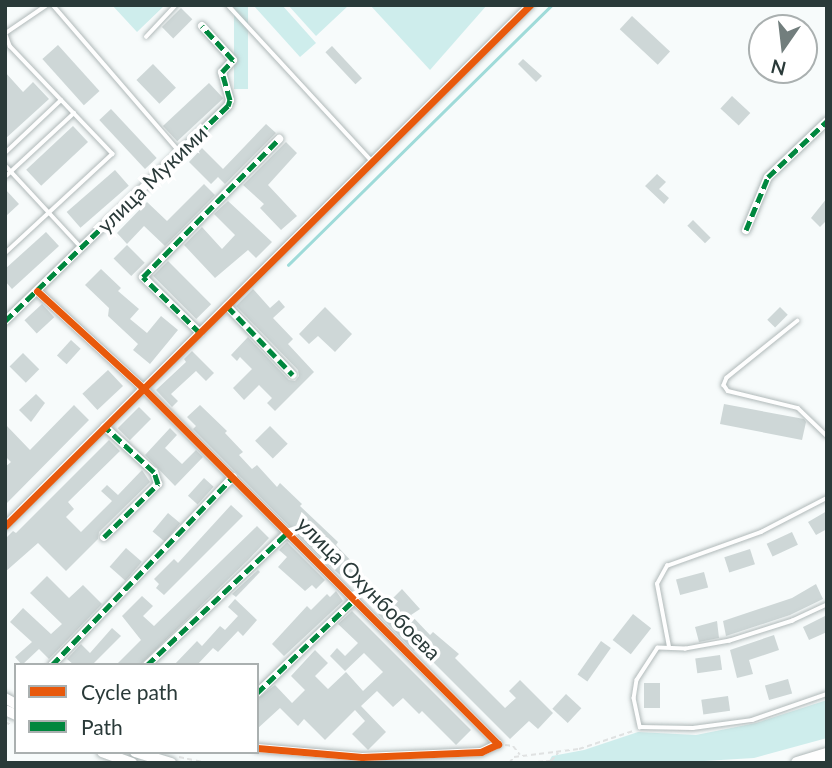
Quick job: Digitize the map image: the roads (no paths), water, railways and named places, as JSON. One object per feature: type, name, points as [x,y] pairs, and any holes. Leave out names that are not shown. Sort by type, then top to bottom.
[{"type":"highway","points":[[797,763],[827,754]]},
{"type":"main road","points":[[5,710],[13,720]]},
{"type":"main road","points":[[107,754],[132,763]]},
{"type":"main road","points":[[145,754],[171,759]]},
{"type":"street","points":[[5,526],[530,5]]},
{"type":"street","name":"улица Мукими","points":[[5,321],[228,106],[230,100],[222,72],[233,60],[202,26]]},
{"type":"street","points":[[746,230],[768,177],[827,121]]},
{"type":"street","points":[[200,332],[143,277],[279,139]]},
{"type":"street","name":"улица Охунбобоева","points":[[37,291],[143,388],[498,744],[481,752],[362,757],[259,748]]},
{"type":"street","points":[[227,306],[292,375]]},
{"type":"street","points":[[104,537],[158,484],[154,472],[105,427]]},
{"type":"street","points":[[54,663],[233,477]]},
{"type":"street","points":[[149,663],[288,532]]},
{"type":"street","points":[[259,692],[355,600]]},
{"type":"lane","points":[[5,254],[113,154],[10,46],[6,33],[47,5]]},
{"type":"lane","points":[[53,5],[179,151]]},
{"type":"lane","points":[[146,37],[176,5]]},
{"type":"lane","points":[[228,5],[373,162]]},
{"type":"lane","points":[[5,153],[61,100]]},
{"type":"lane","points":[[5,177],[74,113]]},
{"type":"lane","points":[[5,165],[81,248]]},
{"type":"lane","points":[[798,321],[727,378],[724,385],[728,391],[798,408],[827,436]]},
{"type":"lane","points":[[669,647],[657,584],[667,566],[761,532],[827,498]]},
{"type":"lane","points":[[827,605],[793,621],[730,641],[686,649],[657,648],[636,680],[634,698],[640,727],[692,728],[742,722],[827,694]]},
{"type":"waterway","points":[[288,265],[552,5]]}]
